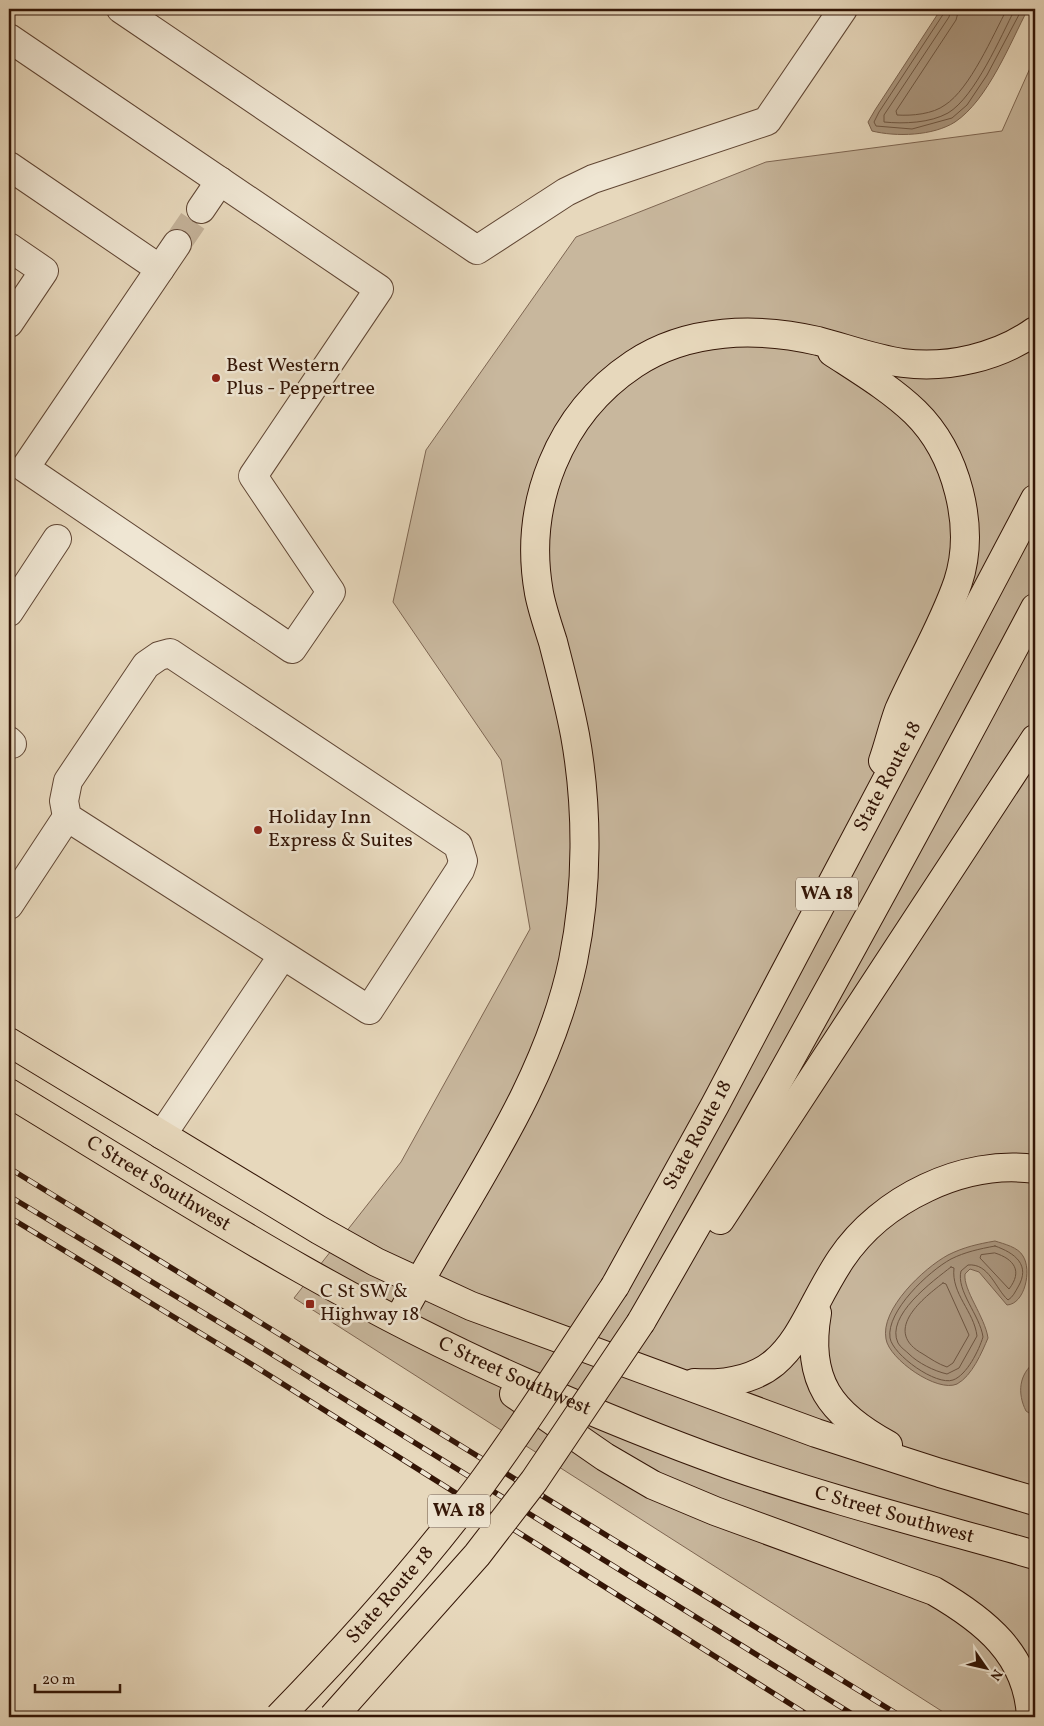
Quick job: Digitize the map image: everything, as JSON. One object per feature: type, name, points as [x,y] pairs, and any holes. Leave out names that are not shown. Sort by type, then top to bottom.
[{"type":"main road","points":[[398,1321],[418,1283],[486,1168],[534,1078],[562,1006],[574,958],[583,886],[584,840],[576,738],[564,682],[539,594],[535,555],[536,520],[545,479],[561,443],[582,411],[607,384],[655,350],[678,341],[740,332],[779,334],[814,340],[903,363],[955,362],[994,353],[1035,331]]},
{"type":"main road","points":[[814,340],[894,394],[916,413],[930,430],[952,471],[961,495],[965,527],[958,580],[945,615],[899,711],[864,825]]},
{"type":"main road","name":"State Route 18","points":[[279,1717],[371,1618],[481,1484],[537,1405],[615,1286],[715,1105],[1035,499]]},
{"type":"main road","name":"State Route 18","points":[[333,1717],[477,1555],[534,1481],[642,1322],[842,966],[1035,608]]},
{"type":"main road","points":[[642,1322],[708,1239],[1035,739]]},
{"type":"main road","points":[[9,1042],[319,1230],[418,1283],[471,1306],[816,1433],[940,1473],[1035,1500]]},
{"type":"main road","name":"C Street Southwest","points":[[9,1093],[240,1236],[455,1350],[606,1417],[730,1464],[816,1492],[1035,1555]]},
{"type":"main road","points":[[674,1381],[716,1384],[744,1380],[764,1370],[784,1355],[796,1340],[840,1260],[859,1235],[912,1196],[972,1172],[1002,1168],[1035,1169]]},
{"type":"main road","points":[[820,1297],[813,1349],[818,1375],[830,1399],[847,1419],[869,1434],[940,1473]]},
{"type":"main road","points":[[455,1350],[605,1457],[653,1485],[715,1511],[934,1592],[966,1610],[995,1634],[1011,1655],[1024,1681],[1031,1717]]},
{"type":"lane","points":[[121,9],[477,250],[566,192],[593,179],[767,121],[843,9]]},
{"type":"lane","points":[[9,38],[380,289],[253,476],[331,592],[292,649],[26,468],[177,244]]},
{"type":"lane","points":[[9,166],[160,269]]},
{"type":"lane","points":[[201,209],[220,181]]},
{"type":"lane","points":[[9,247],[44,271],[9,323]]},
{"type":"lane","points":[[9,612],[57,539]]},
{"type":"lane","points":[[9,905],[67,817],[64,801],[68,781],[146,665],[159,656],[170,654],[458,844],[463,860],[460,870],[369,1010],[67,817]]},
{"type":"lane","points":[[162,1135],[283,955]]},
{"type":"shaded area","points":[[1035,57],[1035,1717],[951,1717],[294,1298],[401,1162],[530,929],[501,760],[393,602],[426,450],[576,237],[766,162],[1002,131]]},
{"type":"water","points":[[941,9],[1028,9],[988,86],[967,112],[955,122],[946,127],[925,133],[892,134],[872,131],[868,122]]},
{"type":"water","points":[[995,1241],[1014,1248],[1023,1256],[1026,1262],[1027,1277],[1022,1293],[1013,1303],[1007,1305],[979,1272],[970,1269],[965,1274],[967,1288],[983,1321],[988,1338],[972,1370],[962,1380],[957,1384],[938,1384],[915,1372],[896,1356],[889,1347],[886,1339],[886,1327],[890,1315],[916,1279],[938,1261],[960,1250]]},
{"type":"water","points":[[1035,1362],[1035,1417],[1026,1411],[1023,1404],[1021,1384],[1026,1372]]},
{"type":"tunnel","points":[[177,244],[201,209]]},
{"type":"railway","points":[[9,1168],[902,1717]]},
{"type":"railway","points":[[9,1196],[257,1345],[857,1717]]},
{"type":"railway","points":[[9,1217],[248,1362],[811,1717]]},
{"type":"place","name":"Best Western Plus - Peppertree","points":[[216,378]]},
{"type":"place","name":"Holiday Inn Express & Suites","points":[[258,830]]},
{"type":"place","name":"C St SW & Highway 18","points":[[310,1304]]}]
